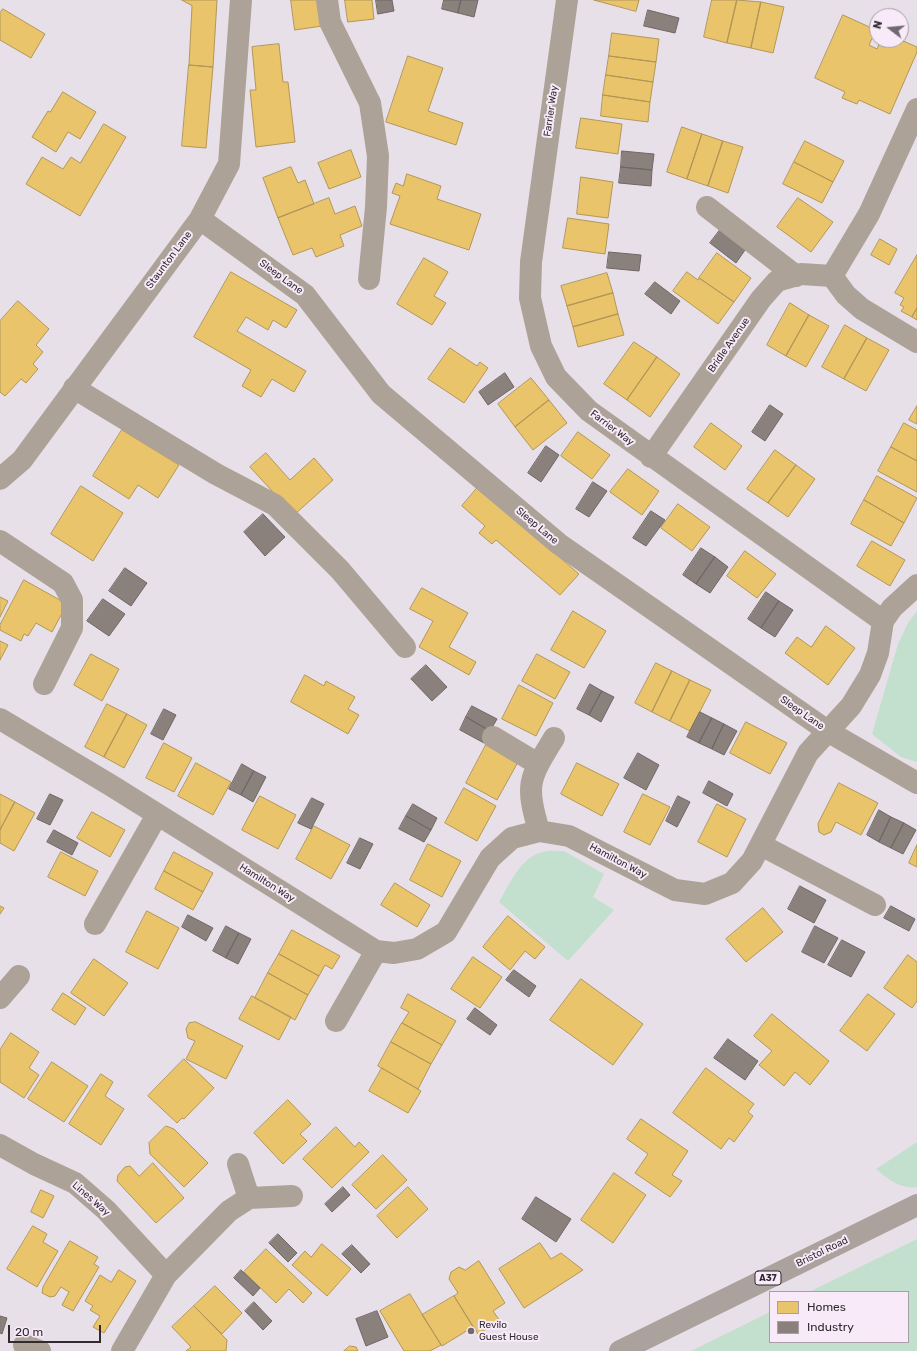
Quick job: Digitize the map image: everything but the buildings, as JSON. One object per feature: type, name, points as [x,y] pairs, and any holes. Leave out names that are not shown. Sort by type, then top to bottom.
[{"type":"highway","name":"Bristol Road","points":[[620,1351],[917,1205]]},
{"type":"street","name":"Staunton Lane","points":[[0,479],[22,460],[200,219],[229,164],[241,0]]},
{"type":"street","points":[[327,0],[330,22],[370,103],[378,156],[376,207],[370,279]]},
{"type":"street","name":"Farrier Way","points":[[567,0],[531,262],[530,298],[541,346],[556,377],[589,410],[651,457],[884,621]]},
{"type":"street","points":[[917,109],[869,214],[832,276],[846,295],[862,309],[917,342]]},
{"type":"street","points":[[707,207],[796,276]]},
{"type":"street","name":"Sleep Lane","points":[[200,219],[305,295],[381,394],[559,544],[829,732],[917,783]]},
{"type":"street","name":"Bridle Avenue","points":[[651,457],[761,299],[778,281],[801,274],[832,276]]},
{"type":"street","points":[[74,388],[216,474],[274,505],[340,570],[405,647]]},
{"type":"street","points":[[0,541],[63,583],[72,600],[72,628],[44,684]]},
{"type":"street","points":[[829,732],[851,706],[870,674],[878,653],[884,621],[892,608],[917,585]]},
{"type":"street","name":"Hamilton Way","points":[[0,719],[112,786],[376,951],[394,953],[417,949],[446,932],[490,858],[512,838],[539,831],[570,836],[676,890],[705,894],[732,883],[752,862],[808,753],[829,732]]},
{"type":"street","points":[[493,737],[538,764]]},
{"type":"street","points":[[539,831],[532,808],[530,787],[532,775],[554,738]]},
{"type":"street","points":[[96,924],[157,815]]},
{"type":"street","points":[[761,845],[875,905]]},
{"type":"street","points":[[336,1022],[376,951]]},
{"type":"street","points":[[0,998],[19,976]]},
{"type":"street","name":"Lines Way","points":[[0,1145],[34,1164],[75,1183],[106,1210],[166,1274]]},
{"type":"street","points":[[238,1164],[249,1198]]},
{"type":"street","points":[[123,1350],[166,1274],[229,1211],[249,1198],[292,1196]]},
{"type":"green space","points":[[917,611],[917,762],[901,757],[872,734],[898,644],[908,623]]},
{"type":"green space","points":[[545,851],[564,851],[604,874],[593,897],[614,910],[568,961],[499,902],[516,872],[528,859]]},
{"type":"green space","points":[[917,1142],[917,1187],[906,1187],[895,1183],[876,1169]]},
{"type":"green space","points":[[917,1239],[917,1351],[691,1351],[769,1312],[769,1343],[909,1343],[909,1291],[811,1291]]},
{"type":"place","name":"Revilo Guest House","points":[[471,1331]]}]
